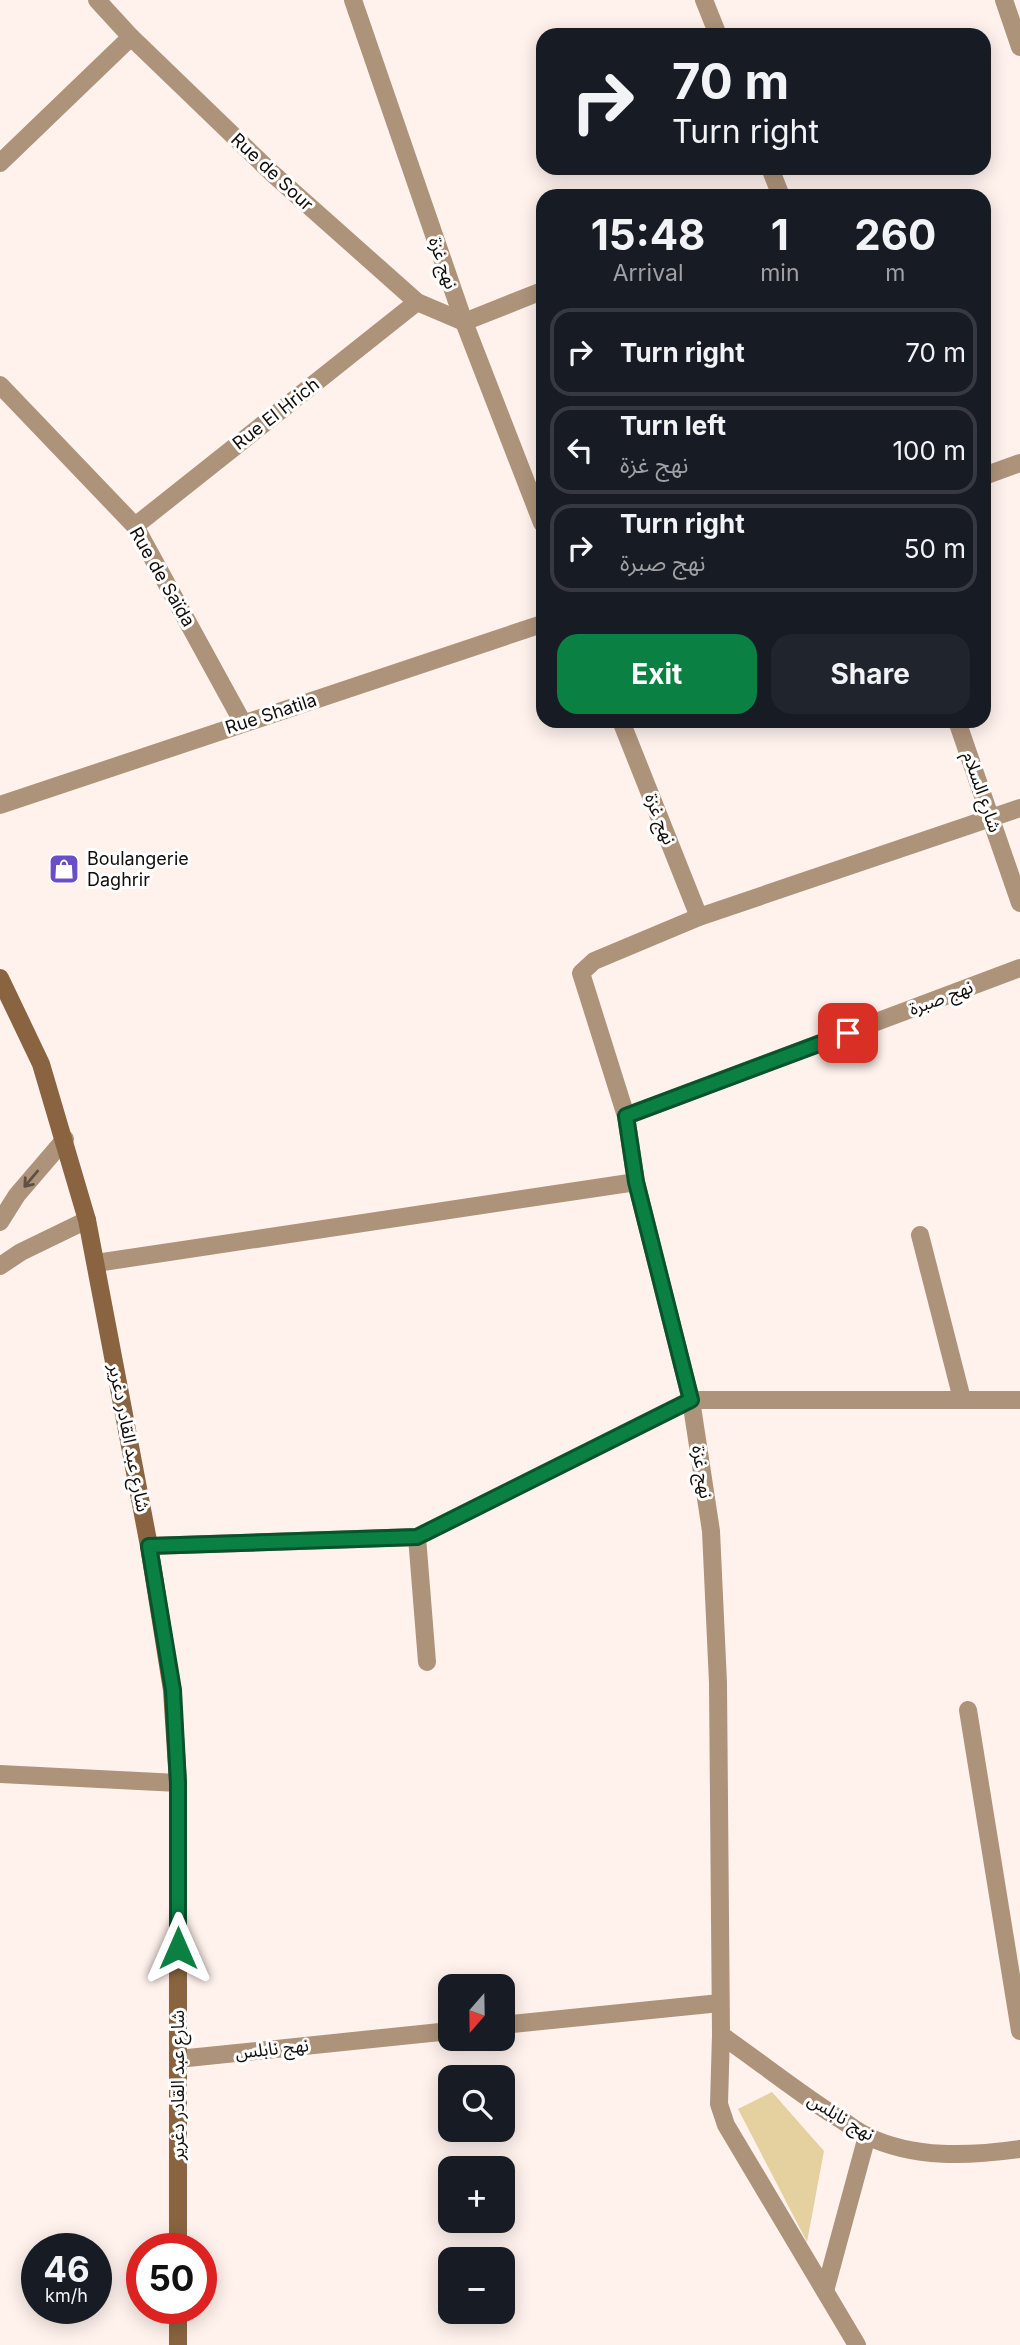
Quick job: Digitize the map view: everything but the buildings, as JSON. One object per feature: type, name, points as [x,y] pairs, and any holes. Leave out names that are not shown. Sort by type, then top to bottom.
[{"type":"main road","name":"شارع عبد القادر دغرير","points":[[0,978],[41,1064],[87,1220],[149,1546],[173,1690],[178,1783],[178,2233]]},
{"type":"main road","points":[[178,2324],[178,2345]]},
{"type":"street","name":"Rue de Sour","points":[[97,0],[131,37],[273,174],[417,302],[464,322]]},
{"type":"street","name":"نهج غزة","points":[[353,0],[464,322],[536,508]]},
{"type":"street","points":[[704,0],[715,28]]},
{"type":"street","points":[[1004,0],[1020,47]]},
{"type":"street","points":[[0,163],[131,37]]},
{"type":"street","points":[[464,322],[536,293]]},
{"type":"street","name":"Rue El Hrich","points":[[135,526],[417,302]]},
{"type":"street","name":"Rue de Saïda","points":[[0,385],[135,526],[243,723]]},
{"type":"street","points":[[991,473],[1020,463]]},
{"type":"street","name":"Rue Shatila","points":[[0,805],[536,626]]},
{"type":"street","name":"نهج غزة","points":[[624,728],[699,917],[594,961],[581,973],[626,1116],[636,1182],[691,1400],[711,1531],[718,1683],[721,2035],[719,2104],[726,2125],[857,2345]]},
{"type":"street","name":"شارع السلام","points":[[959,728],[1020,903]]},
{"type":"street","points":[[699,917],[1020,808]]},
{"type":"street","name":"نهج صبرة","points":[[626,1116],[1020,968]]},
{"type":"street","points":[[0,1222],[17,1195],[65,1139]]},
{"type":"street","points":[[96,1263],[636,1182]]},
{"type":"street","points":[[0,1266],[21,1252],[87,1220]]},
{"type":"street","points":[[920,1235],[962,1399]]},
{"type":"street","points":[[149,1546],[417,1537],[691,1400],[1020,1400]]},
{"type":"street","points":[[417,1537],[427,1662]]},
{"type":"street","points":[[968,1710],[1020,2031]]},
{"type":"street","points":[[0,1774],[178,1783]]},
{"type":"street","points":[[515,2024],[720,2003]]},
{"type":"street","name":"نهج نابلس","points":[[178,2059],[438,2032]]},
{"type":"street","name":"نهج نابلس","points":[[721,2035],[808,2098],[867,2136],[912,2150],[949,2154],[1020,2150]]},
{"type":"street","points":[[825,2291],[867,2136]]},
{"type":"shaded area","points":[[772,2092],[824,2151],[807,2242],[738,2109]]},
{"type":"place","name":"Boulangerie Daghrir","points":[[64,869]]},
{"type":"route","points":[[178,1948],[178,1783],[173,1690],[149,1546],[417,1537],[691,1400],[636,1182],[626,1116],[848,1033]]}]
